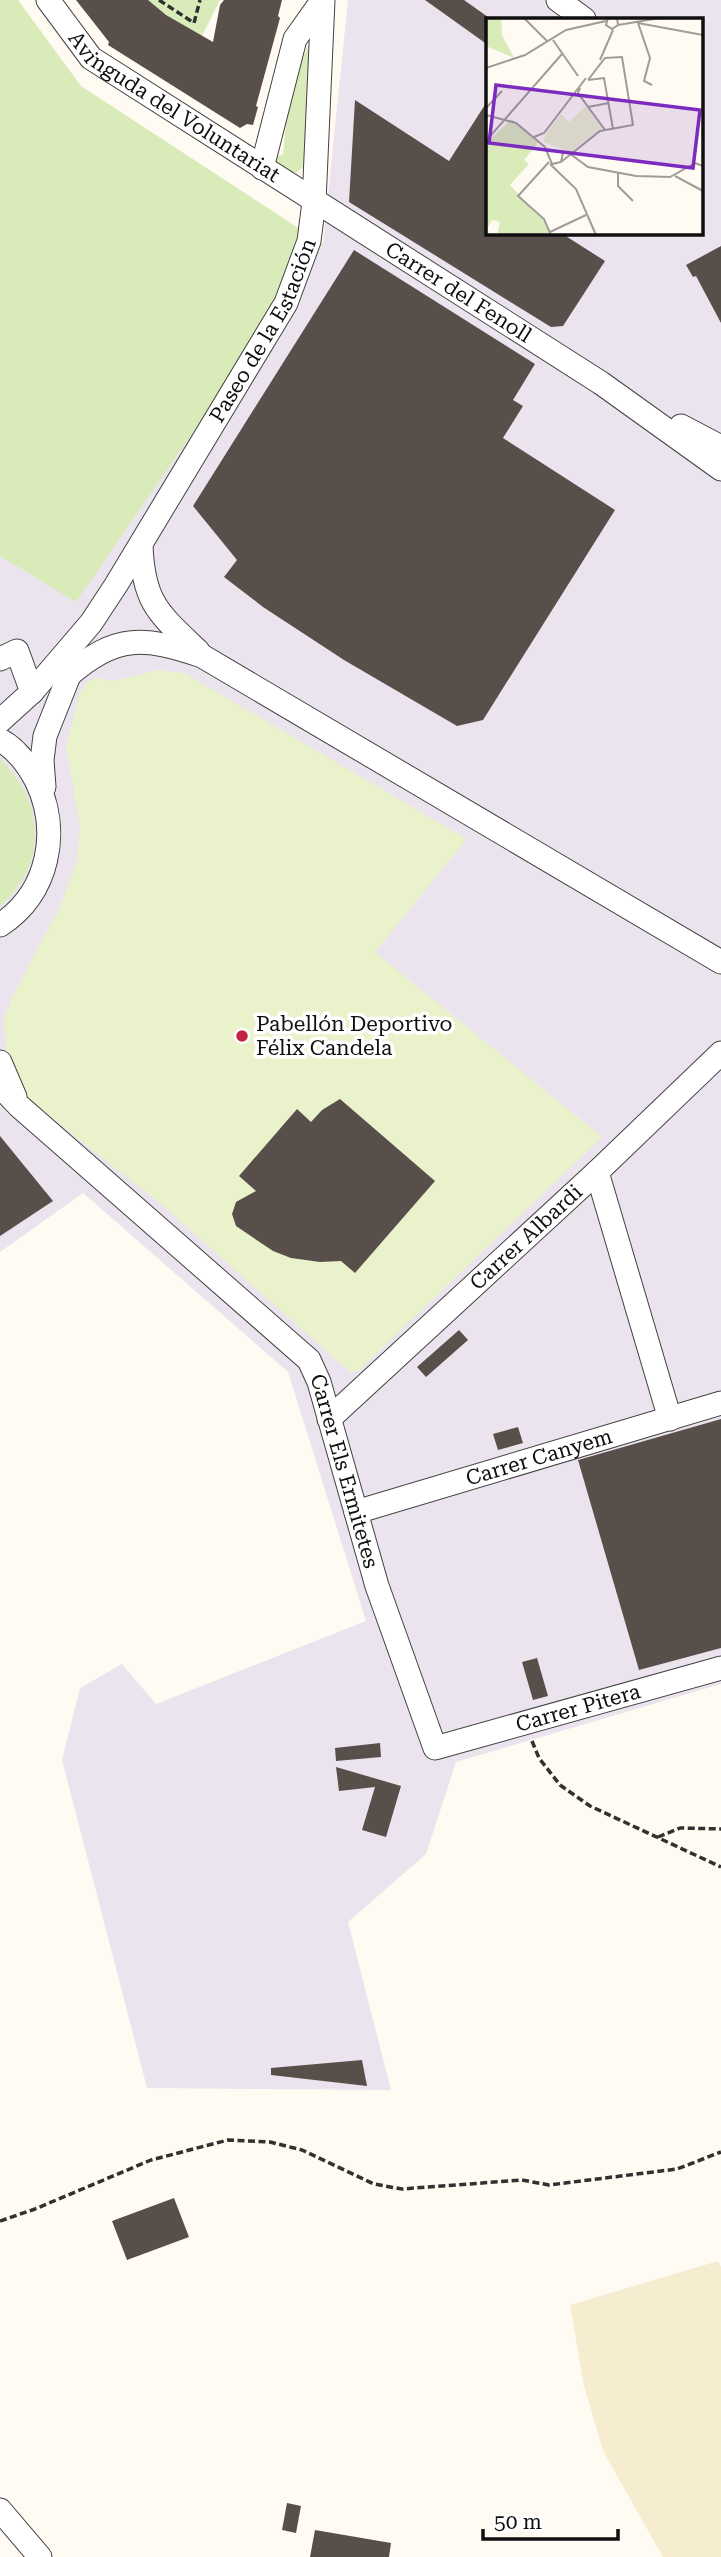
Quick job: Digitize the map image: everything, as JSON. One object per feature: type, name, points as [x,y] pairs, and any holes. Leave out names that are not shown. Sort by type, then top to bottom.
[{"type":"street","name":"Avinguda del Voluntariat","points":[[48,0],[91,58],[314,202]]},
{"type":"street","points":[[558,0],[583,18]]},
{"type":"street","points":[[262,168],[295,39],[323,1]]},
{"type":"street","name":"Paseo de la Estación","points":[[0,721],[32,692],[91,623],[286,303],[309,241],[314,202],[323,1]]},
{"type":"street","name":"Carrer del Fenoll","points":[[314,202],[601,383],[721,470]]},
{"type":"street","name":"Carrer del Fenoll","points":[[601,383],[721,447]]},
{"type":"street","points":[[141,544],[142,575],[148,593],[160,615],[202,656]]},
{"type":"street","points":[[116,585],[128,584],[148,593]]},
{"type":"street","name":"Paseo de la Estación","points":[[44,797],[42,760],[46,736],[91,623]]},
{"type":"street","points":[[68,676],[83,662],[125,643],[141,641],[171,646],[202,656],[721,962]]},
{"type":"street","points":[[0,659],[17,651],[32,692]]},
{"type":"street","points":[[0,740],[29,767],[44,797],[50,824],[49,850],[41,876],[28,900],[0,925]]},
{"type":"street","name":"Carrer Albardi","points":[[329,1419],[597,1172],[721,1053]]},
{"type":"street","name":"Carrer Els Ermitetes","points":[[0,1062],[19,1106]]},
{"type":"street","name":"Carrer Els Ermitetes","points":[[0,1086],[19,1106],[309,1360],[319,1382],[377,1586],[435,1748]]},
{"type":"street","points":[[597,1172],[670,1419]]},
{"type":"street","name":"Carrer Canyem","points":[[356,1512],[721,1403]]},
{"type":"street","name":"Carrer Pitera","points":[[435,1748],[721,1668]]},
{"type":"street","points":[[0,2510],[40,2557]]},
{"type":"path","points":[[159,0],[194,23],[200,0]]},
{"type":"path","points":[[524,1723],[539,1758],[560,1785],[590,1806],[721,1867]]},
{"type":"path","points":[[657,1837],[680,1828],[721,1829]]},
{"type":"path","points":[[0,2221],[151,2160],[228,2140],[270,2142],[302,2150],[374,2184],[402,2189],[522,2180],[549,2185],[561,2184],[677,2169],[721,2152]]},
{"type":"shaded area","points":[[348,0],[721,0],[721,1684],[456,1762],[426,1854],[348,1922],[391,2090],[147,2088],[62,1760],[80,1688],[122,1664],[156,1704],[366,1621],[288,1372],[83,1193],[0,1252],[0,556],[76,601],[323,244]]},
{"type":"shaded area","points":[[718,2261],[721,2267],[721,2557],[663,2557],[603,2451],[584,2386],[570,2305]]},
{"type":"green space","points":[[0,0],[18,0],[81,86],[323,244],[76,602],[0,556]]},
{"type":"green space","points":[[135,0],[220,0],[200,40]]},
{"type":"green space","points":[[309,44],[308,157],[302,168],[290,173],[275,165],[274,156],[283,155],[289,89]]},
{"type":"green space","name":"Pabellón Deportivo Félix Candela","points":[[157,670],[184,673],[467,839],[375,952],[602,1137],[359,1370],[350,1372],[162,1205],[24,1096],[6,1052],[4,1019],[14,993],[59,909],[77,862],[80,825],[66,748],[79,695],[87,682],[96,678],[115,681]]},
{"type":"green space","points":[[0,759],[26,794],[35,833],[27,872],[16,890],[0,906]]},
{"type":"building","points":[[76,0],[148,0],[166,15],[213,42],[220,5],[224,0],[282,0],[278,16],[280,18],[253,125],[247,124],[240,128],[108,45],[109,42]]},
{"type":"building","points":[[425,0],[464,0],[488,17],[486,44]]},
{"type":"building","points":[[355,100],[449,161],[486,103],[486,234],[563,234],[605,261],[563,326],[551,327],[349,202]]},
{"type":"building","points":[[721,246],[721,323],[696,276],[693,277],[686,265]]},
{"type":"building","points":[[354,250],[535,364],[513,400],[523,406],[503,438],[615,510],[483,720],[457,726],[344,660],[263,607],[224,577],[237,560],[193,506]]},
{"type":"building","points":[[340,1099],[435,1181],[355,1273],[341,1261],[320,1262],[291,1258],[273,1251],[236,1226],[232,1214],[236,1202],[256,1191],[239,1176],[297,1109],[311,1122],[322,1110]]},
{"type":"building","points":[[0,1136],[53,1201],[0,1236]]},
{"type":"building","points":[[459,1330],[468,1340],[426,1377],[417,1367]]},
{"type":"building","points":[[721,1419],[721,1648],[639,1670],[578,1460]]},
{"type":"building","points":[[518,1427],[523,1443],[498,1450],[493,1434]]},
{"type":"building","points":[[537,1658],[548,1696],[533,1700],[522,1662]]},
{"type":"building","points":[[380,1743],[381,1757],[336,1761],[335,1748]]},
{"type":"building","points":[[336,1767],[401,1786],[386,1837],[362,1830],[375,1787],[339,1791]]},
{"type":"building","points":[[362,2060],[367,2086],[271,2075],[271,2068]]},
{"type":"building","points":[[174,2198],[189,2237],[127,2260],[112,2221]]},
{"type":"building","points":[[287,2503],[301,2506],[296,2533],[282,2530]]},
{"type":"building","points":[[315,2530],[391,2543],[389,2557],[310,2557]]},
{"type":"place","name":"Pabellón Deportivo Félix Candela","points":[[242,1036]]}]
